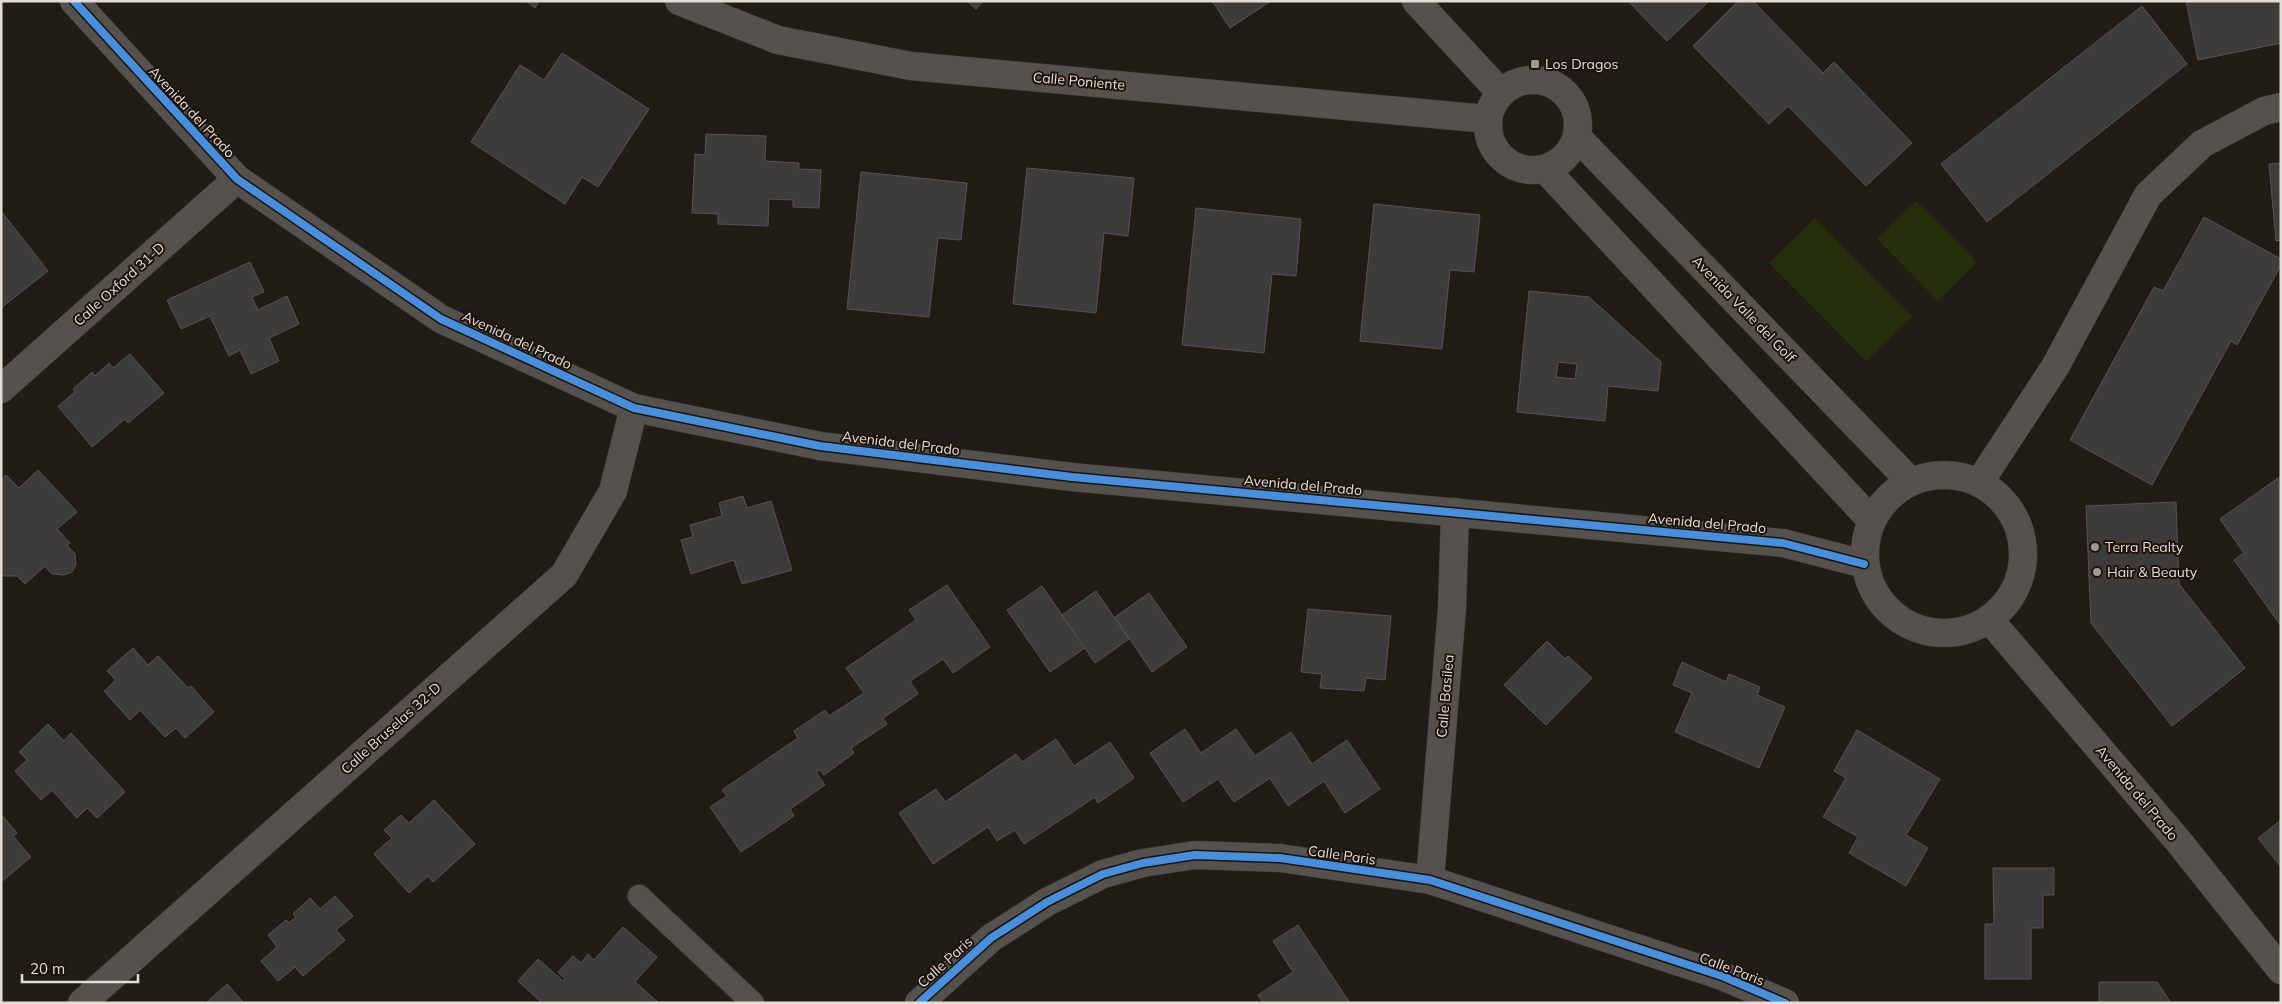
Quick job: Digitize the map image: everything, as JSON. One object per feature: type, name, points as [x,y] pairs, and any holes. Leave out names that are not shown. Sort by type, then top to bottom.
[{"type":"street","name":"Avenida del Prado","points":[[74,1],[237,179],[441,319],[634,408],[820,446],[1072,477],[1783,543],[1864,564]]},
{"type":"street","name":"Calle Poniente","points":[[679,1],[778,40],[911,66],[1487,119]]},
{"type":"street","points":[[1416,1],[1501,93]]},
{"type":"street","points":[[1521,81],[1545,81],[1565,92],[1577,113],[1577,137],[1571,151],[1560,162],[1545,168],[1527,170],[1510,165],[1497,153],[1489,137],[1487,119],[1490,110],[1501,93],[1521,81]]},
{"type":"street","points":[[1979,483],[2055,367],[2148,195],[2202,144],[2264,111],[2281,107]]},
{"type":"street","name":"Avenida Valle del Golf","points":[[1577,137],[1911,482]]},
{"type":"street","points":[[1545,168],[1871,520]]},
{"type":"street","name":"Calle Oxford 31-D","points":[[1,389],[237,179]]},
{"type":"street","name":"Calle Bruselas 32-D","points":[[82,1003],[564,575],[613,491],[634,408]]},
{"type":"street","points":[[1933,476],[1957,476],[1979,483],[1993,492],[2005,504],[2020,532],[2023,549],[2022,565],[2012,595],[1989,619],[1959,632],[1926,632],[1896,619],[1874,594],[1864,564],[1865,541],[1871,520],[1888,498],[1911,482],[1933,476]]},
{"type":"street","name":"Calle Basilea","points":[[1430,880],[1452,608],[1455,512]]},
{"type":"street","name":"Avenida del Prado","points":[[1989,619],[2179,842],[2281,970]]},
{"type":"street","name":"Calle Paris","points":[[919,1003],[991,938],[1048,902],[1102,874],[1143,863],[1195,855],[1280,858],[1430,880],[1722,976],[1785,1003]]},
{"type":"lane","points":[[639,896],[753,1003]]},
{"type":"green space","points":[[1916,201],[1977,262],[1938,301],[1877,239]]},
{"type":"green space","points":[[1815,218],[1912,317],[1866,361],[1769,263]]},
{"type":"building","points":[[526,1],[539,1],[535,8]]},
{"type":"building","points":[[967,1],[983,1],[976,9]]},
{"type":"building","points":[[1212,1],[1271,1],[1230,28]]},
{"type":"building","points":[[1628,1],[1709,1],[1667,41]]},
{"type":"building","points":[[1738,1],[1753,1],[1823,73],[1834,62],[1912,143],[1866,186],[1788,106],[1769,124],[1693,46]]},
{"type":"building","points":[[2186,1],[2281,1],[2281,43],[2198,60]]},
{"type":"building","points":[[2142,6],[2187,64],[1987,222],[1941,164]]},
{"type":"building","points":[[562,53],[649,109],[598,187],[582,177],[565,204],[471,142],[520,65],[544,80]]},
{"type":"building","points":[[706,134],[766,136],[765,161],[799,163],[799,169],[821,170],[819,208],[793,207],[793,200],[769,199],[768,226],[718,224],[718,214],[692,213],[695,154],[705,155]]},
{"type":"building","points":[[2281,163],[2281,240],[2276,241],[2269,164]]},
{"type":"building","points":[[1027,168],[1134,178],[1128,236],[1104,233],[1096,313],[1013,304]]},
{"type":"building","points":[[861,172],[967,183],[961,240],[938,238],[929,317],[847,309]]},
{"type":"building","points":[[1374,204],[1480,215],[1474,272],[1450,270],[1442,349],[1360,341]]},
{"type":"building","points":[[1196,208],[1301,219],[1296,276],[1272,274],[1264,353],[1182,345]]},
{"type":"building","points":[[1,211],[48,271],[1,308]]},
{"type":"building","points":[[2204,217],[2281,259],[2281,265],[2237,345],[2231,341],[2152,485],[2070,440],[2154,287],[2163,291]]},
{"type":"building","points":[[250,262],[264,292],[252,297],[258,310],[287,296],[299,324],[269,338],[279,361],[251,374],[240,350],[229,356],[210,316],[181,329],[167,300]]},
{"type":"building","points":[[1529,291],[1589,297],[1661,362],[1658,391],[1608,386],[1605,421],[1517,412]],"holes":[[[1558,362],[1577,364],[1575,379],[1556,377]]]},
{"type":"building","points":[[130,354],[164,393],[128,423],[125,419],[92,447],[58,406],[75,392],[73,389],[92,372],[95,376],[109,363],[113,368]]},
{"type":"building","points":[[38,470],[77,512],[57,529],[70,543],[67,545],[75,554],[76,565],[72,572],[64,575],[52,574],[45,566],[25,584],[17,576],[1,576],[1,480],[6,475],[19,488]]},
{"type":"building","points":[[2281,476],[2281,626],[2234,560],[2244,553],[2220,519]]},
{"type":"building","points":[[743,496],[747,508],[771,501],[792,570],[742,584],[734,560],[691,574],[681,540],[693,537],[690,525],[722,516],[719,503]]},
{"type":"building","points":[[2176,502],[2179,584],[2245,668],[2172,726],[2091,623],[2086,506]]},
{"type":"building","points":[[947,585],[990,647],[953,673],[943,659],[910,681],[918,694],[883,718],[887,724],[851,748],[854,753],[824,775],[820,770],[816,772],[825,785],[790,809],[794,816],[741,852],[710,807],[727,796],[722,790],[798,738],[794,731],[825,710],[829,716],[864,693],[846,668],[916,620],[909,610]]},
{"type":"building","points":[[1042,586],[1085,648],[1050,672],[1007,610]]},
{"type":"building","points":[[1096,591],[1129,639],[1095,663],[1062,615]]},
{"type":"building","points":[[1149,593],[1187,647],[1152,672],[1115,617]]},
{"type":"building","points":[[1308,609],[1391,616],[1385,680],[1366,678],[1364,691],[1320,688],[1322,674],[1301,672]]},
{"type":"building","points":[[1547,641],[1565,659],[1568,656],[1592,678],[1546,725],[1504,685]]},
{"type":"building","points":[[133,648],[148,665],[158,656],[188,688],[191,686],[214,712],[185,738],[176,728],[165,737],[140,710],[130,720],[104,691],[116,680],[107,671]]},
{"type":"building","points":[[1682,662],[1726,682],[1729,674],[1760,687],[1757,695],[1785,707],[1759,768],[1675,732],[1692,693],[1673,685]]},
{"type":"building","points":[[48,724],[64,741],[71,733],[125,792],[97,818],[87,808],[77,818],[52,790],[41,800],[15,771],[27,760],[19,752]]},
{"type":"building","points":[[1185,729],[1201,753],[1236,729],[1255,756],[1291,732],[1312,764],[1347,740],[1380,789],[1345,813],[1324,781],[1288,806],[1270,778],[1234,802],[1218,779],[1183,802],[1150,753]]},
{"type":"building","points":[[1857,730],[1940,779],[1906,835],[1928,848],[1906,886],[1849,853],[1858,837],[1823,817],[1846,778],[1834,771]]},
{"type":"building","points":[[1056,739],[1074,766],[1110,742],[1134,778],[1098,803],[1095,797],[1024,844],[1015,830],[997,841],[988,827],[933,864],[899,813],[936,789],[945,802],[1016,754],[1022,762]]},
{"type":"building","points":[[434,800],[475,844],[433,882],[428,876],[409,893],[374,854],[392,838],[384,830],[401,815],[409,823]]},
{"type":"building","points":[[1,814],[17,833],[13,836],[31,857],[1,882]]},
{"type":"building","points":[[2281,820],[2281,867],[2258,838]]},
{"type":"building","points":[[1993,868],[2054,868],[2054,895],[2043,895],[2043,928],[2031,928],[2031,979],[1985,979],[1985,924],[1994,924]]},
{"type":"building","points":[[335,896],[353,916],[336,930],[345,940],[303,976],[295,967],[278,981],[261,961],[277,947],[268,935],[286,920],[289,923],[296,917],[293,914],[310,898],[320,909]]},
{"type":"building","points":[[1298,925],[1350,1003],[1263,1003],[1258,995],[1293,972],[1273,941]]},
{"type":"building","points":[[623,927],[657,957],[635,982],[659,1003],[542,1003],[518,981],[538,959],[563,981],[565,979],[558,972],[573,956],[581,963],[588,954],[594,960]]},
{"type":"building","points":[[2099,982],[2157,982],[2171,1003],[2099,1003]]},
{"type":"building","points":[[227,984],[244,1003],[206,1003]]},
{"type":"cycle path","points":[[74,1],[237,179],[441,319],[634,408],[820,446],[1072,477],[1783,543],[1864,564]]},
{"type":"cycle path","points":[[919,1003],[991,938],[1047,902],[1103,874],[1143,863],[1195,855],[1280,858],[1430,880],[1722,976],[1785,1003]]},
{"type":"place","name":"Los Dragos","points":[[1535,64]]},
{"type":"place","name":"Terra Realty","points":[[2095,547]]},
{"type":"place","name":"Hair & Beauty","points":[[2097,572]]}]
